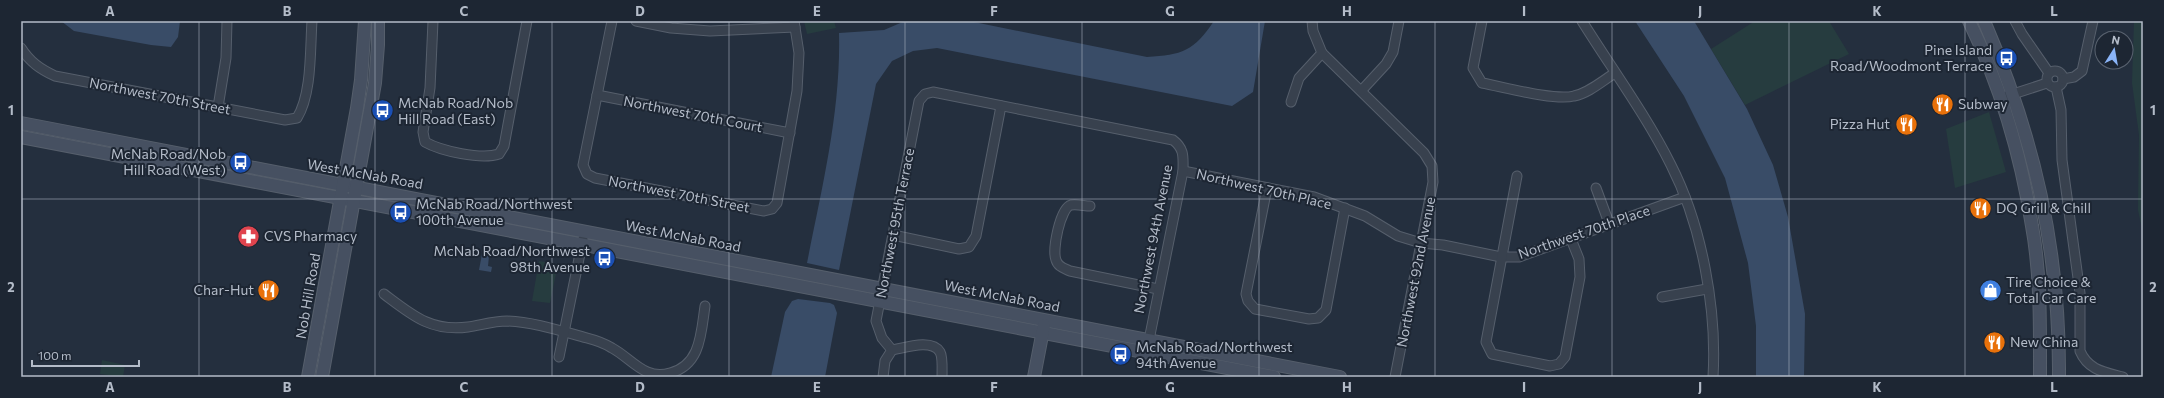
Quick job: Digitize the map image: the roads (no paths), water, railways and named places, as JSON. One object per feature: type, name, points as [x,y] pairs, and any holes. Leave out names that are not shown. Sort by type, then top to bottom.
[{"type":"main road","name":"Nob Hill Road","points":[[308,377],[344,186],[361,80],[365,21]]},
{"type":"main road","name":"Nob Hill Road","points":[[322,377],[375,83],[378,21]]},
{"type":"main road","points":[[1969,21],[2000,98],[2020,165],[2033,226],[2037,269],[2040,377]]},
{"type":"main road","points":[[1984,21],[2014,94],[2039,180],[2056,288],[2059,377]]},
{"type":"main road","name":"West McNab Road","points":[[21,123],[1340,377]]},
{"type":"main road","name":"West McNab Road","points":[[21,137],[1274,377]]},
{"type":"main road","points":[[1034,377],[1044,320]]},
{"type":"street","points":[[218,107],[226,58],[227,21]]},
{"type":"street","name":"Northwest 70th Street","points":[[21,48],[28,58],[40,69],[55,76],[285,120],[297,118],[303,108],[312,21]]},
{"type":"street","points":[[433,21],[430,88],[423,132],[425,142],[435,148],[489,157],[499,154],[504,146],[527,21]]},
{"type":"street","points":[[597,96],[612,21]]},
{"type":"street","points":[[636,21],[671,28],[710,31],[795,24],[799,54],[797,91],[790,133]]},
{"type":"street","points":[[1312,21],[1313,31],[1322,53],[1362,90],[1386,64],[1393,52],[1399,21]]},
{"type":"street","points":[[1482,21],[1473,68],[1476,76],[1482,83],[1559,97],[1573,97],[1585,92],[1615,73]]},
{"type":"street","points":[[1582,21],[1654,133],[1672,166],[1685,197],[1704,258],[1707,289],[1712,310],[1714,353],[1713,377]]},
{"type":"street","points":[[2015,21],[2022,34],[2049,73]]},
{"type":"street","points":[[2063,79],[2074,78],[2082,71],[2093,21]]},
{"type":"street","points":[[1291,102],[1299,78],[1322,53]]},
{"type":"street","points":[[2047,83],[2056,87],[2061,85],[2063,79],[2062,74],[2057,71],[2049,73]]},
{"type":"street","points":[[2047,83],[2049,73]]},
{"type":"street","points":[[2000,98],[2047,83]]},
{"type":"street","points":[[2056,87],[2061,110],[2062,160],[2080,293],[2080,350],[2082,358],[2094,369],[2123,377]]},
{"type":"street","name":"Northwest 92nd Avenue","points":[[1362,90],[1424,153],[1432,166],[1433,182],[1395,377]]},
{"type":"street","name":"Northwest 95th Terrace","points":[[892,350],[877,329],[876,321],[920,101],[926,94],[934,92],[1002,106]]},
{"type":"street","name":"Northwest 70th Street","points":[[597,96],[584,165],[587,174],[595,178],[764,211],[772,209],[777,203],[790,133]]},
{"type":"street","name":"Northwest 70th Court","points":[[597,96],[790,133]]},
{"type":"street","points":[[893,235],[959,249],[969,247],[976,236],[1002,106]]},
{"type":"street","name":"Northwest 94th Avenue","points":[[1002,106],[1173,140],[1180,145],[1184,153],[1183,171],[1158,288],[1149,340]]},
{"type":"street","name":"Northwest 70th Place","points":[[1183,171],[1314,197],[1365,216],[1398,236],[1421,243],[1443,245],[1501,257],[1519,257],[1571,239],[1609,223],[1685,197]]},
{"type":"street","points":[[1516,176],[1486,342],[1488,349],[1492,354],[1550,366],[1559,364],[1565,357],[1580,277],[1579,259],[1571,239]]},
{"type":"street","points":[[1266,188],[1246,294],[1248,301],[1255,309],[1309,319],[1318,318],[1326,310],[1345,208]]},
{"type":"street","points":[[1596,188],[1609,223]]},
{"type":"street","points":[[1090,206],[1071,205],[1065,209],[1061,215],[1055,249],[1055,259],[1059,266],[1070,271],[1158,288]]},
{"type":"street","points":[[559,357],[584,232]]},
{"type":"street","points":[[1662,297],[1707,289]]},
{"type":"street","points":[[384,294],[415,317],[440,327],[469,327],[490,322],[520,322],[597,341],[613,348],[638,368],[653,374],[669,374],[683,369],[692,360],[698,349],[705,306]]},
{"type":"street","points":[[883,377],[885,361],[892,350],[929,344],[941,352],[942,377]]},
{"type":"water","points":[[61,21],[180,21],[178,37],[171,47],[151,45],[74,31]]},
{"type":"water","points":[[905,21],[969,21],[1147,57],[1169,55],[1186,50],[1200,39],[1214,21],[1265,21],[1253,92],[1232,106],[937,48],[913,51],[892,61],[876,84],[839,270],[807,263],[834,120],[839,62],[839,33],[884,30]]},
{"type":"water","points":[[1635,21],[1694,21],[1747,109],[1773,165],[1788,217],[1805,314],[1804,377],[1756,377],[1756,326],[1748,263],[1725,178],[1684,96]]},
{"type":"water","points":[[482,254],[489,256],[488,266],[492,267],[491,272],[479,270]]},
{"type":"water","points":[[798,299],[830,303],[834,305],[837,313],[825,377],[771,377],[785,312],[792,301]]},
{"type":"place","name":"Pine Island Road/Woodmont Terrace","points":[[2007,58]]},
{"type":"place","name":"Subway","points":[[1942,104]]},
{"type":"place","name":"McNab Road/Nob Hill Road (East)","points":[[383,111]]},
{"type":"place","name":"Pizza Hut","points":[[1906,124]]},
{"type":"place","name":"McNab Road/Nob Hill Road (West)","points":[[241,162]]},
{"type":"place","name":"DQ Grill & Chill","points":[[1981,208]]},
{"type":"place","name":"McNab Road/Northwest 100th Avenue","points":[[401,212]]},
{"type":"place","name":"CVS Pharmacy","points":[[249,236]]},
{"type":"place","name":"McNab Road/Northwest 98th Avenue","points":[[605,259]]},
{"type":"place","name":"Char-Hut","points":[[269,290]]},
{"type":"place","name":"Tire Choice & Total Car Care","points":[[1991,290]]},
{"type":"place","name":"New China","points":[[1994,342]]},
{"type":"place","name":"McNab Road/Northwest 94th Avenue","points":[[1121,355]]}]
